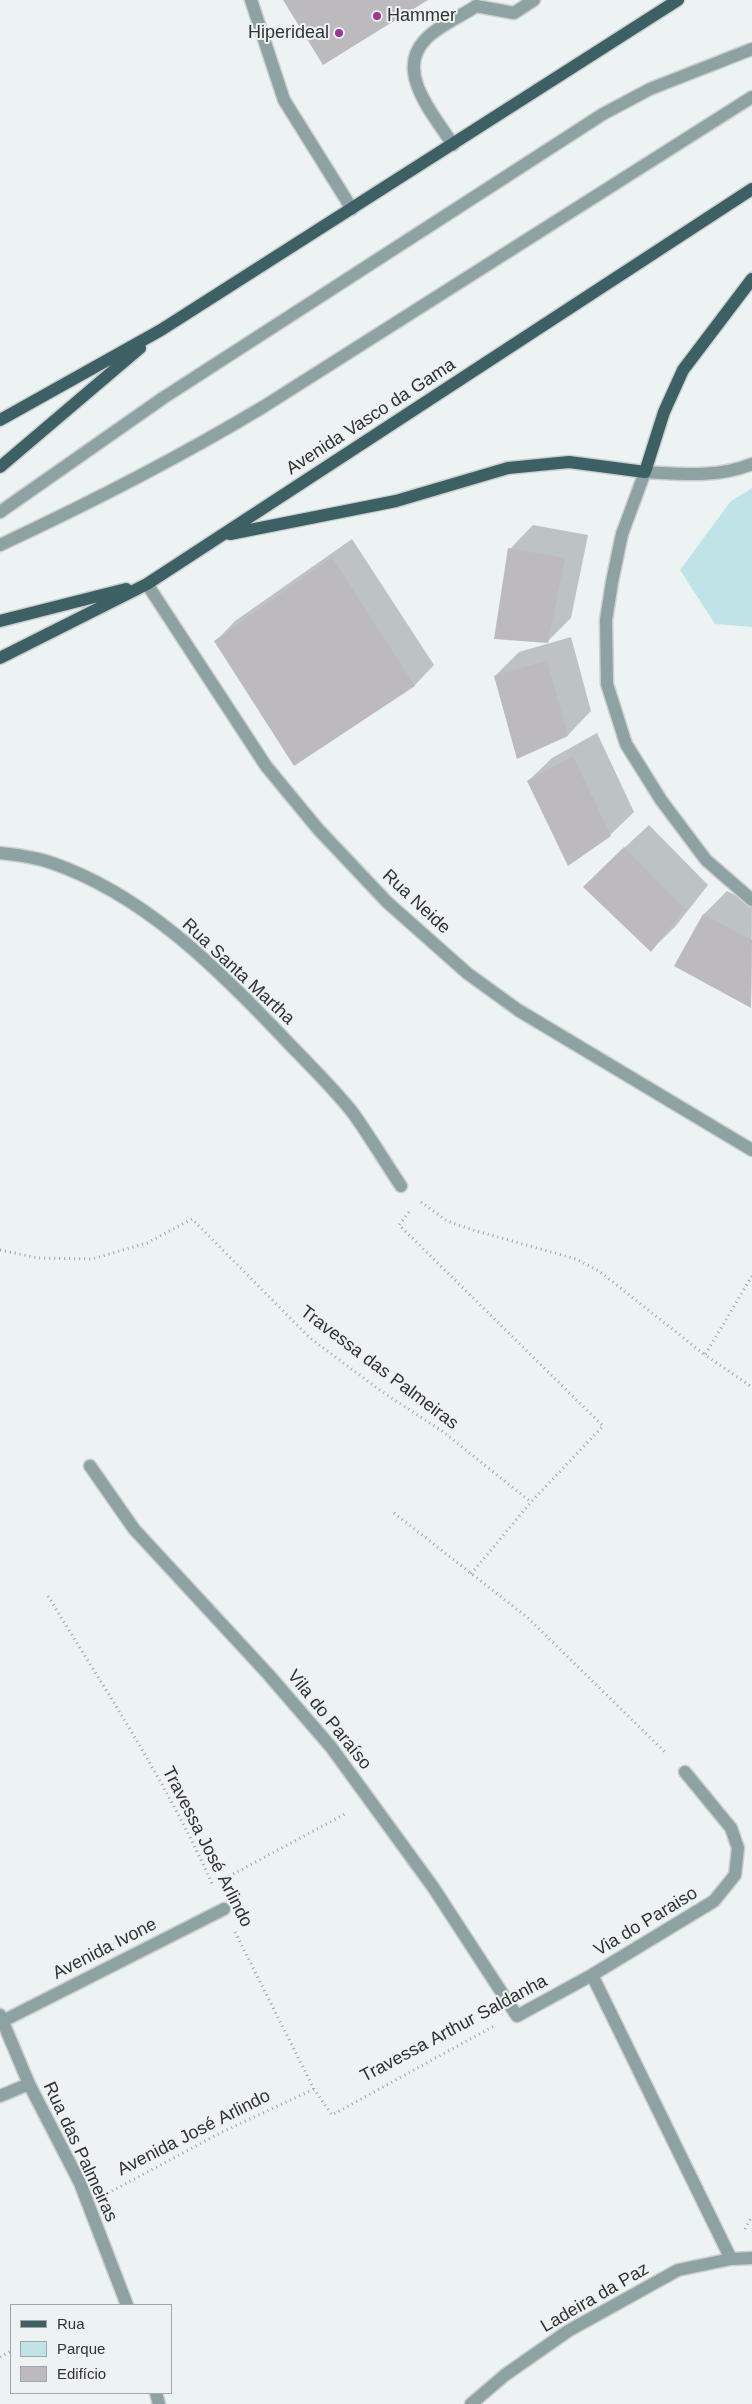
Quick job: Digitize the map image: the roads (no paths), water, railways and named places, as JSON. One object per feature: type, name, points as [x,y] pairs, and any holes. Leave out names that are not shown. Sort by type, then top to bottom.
[{"type":"main road","points":[[0,420],[161,330],[678,0]]},
{"type":"main road","name":"Avenida Vasco da Gama","points":[[0,658],[147,584],[752,189]]},
{"type":"main road","points":[[223,536],[396,500],[508,468],[569,462],[645,472],[664,412],[683,370],[752,279]]},
{"type":"main road","points":[[0,467],[161,330]]},
{"type":"main road","points":[[0,621],[147,584]]},
{"type":"street","points":[[251,0],[284,100],[352,209]]},
{"type":"street","points":[[453,145],[420,93],[413,72],[415,53],[425,39],[476,6],[514,13],[534,0]]},
{"type":"street","points":[[0,512],[179,387],[603,114],[650,89],[752,49]]},
{"type":"street","points":[[0,546],[93,502],[224,431],[752,97]]},
{"type":"street","points":[[752,464],[732,472],[698,475],[645,472],[622,534],[606,620],[607,684],[626,744],[661,800],[706,860],[752,900]]},
{"type":"street","name":"Rua Neide","points":[[147,584],[266,766],[318,829],[387,902],[467,973],[518,1010],[752,1150]]},
{"type":"street","name":"Rua Santa Martha","points":[[0,853],[52,863],[80,874],[130,901],[182,940],[250,1003],[326,1083],[353,1114],[401,1186]]},
{"type":"street","name":"Vila do Paraíso","points":[[90,1466],[134,1529],[268,1674],[331,1747],[433,1886],[517,2016]]},
{"type":"street","name":"Via do Paraiso","points":[[592,1975],[714,1901],[735,1875],[738,1848],[731,1828],[685,1772]]},
{"type":"street","name":"Avenida Ivone","points":[[1,2018],[224,1909]]},
{"type":"street","points":[[592,1975],[730,2259]]},
{"type":"street","name":"Travessa Arthur Saldanha","points":[[517,2016],[592,1975]]},
{"type":"street","name":"Rua das Palmeiras","points":[[1,2018],[29,2084],[54,2130],[88,2204],[127,2304]]},
{"type":"street","points":[[0,2096],[29,2084]]},
{"type":"street","name":"Ladeira da Paz","points":[[471,2404],[505,2375],[568,2331],[678,2270],[730,2259],[752,2258]]},
{"type":"place","name":"Hammer","points":[[377,16]]},
{"type":"place","name":"Hiperideal","points":[[339,33]]}]
